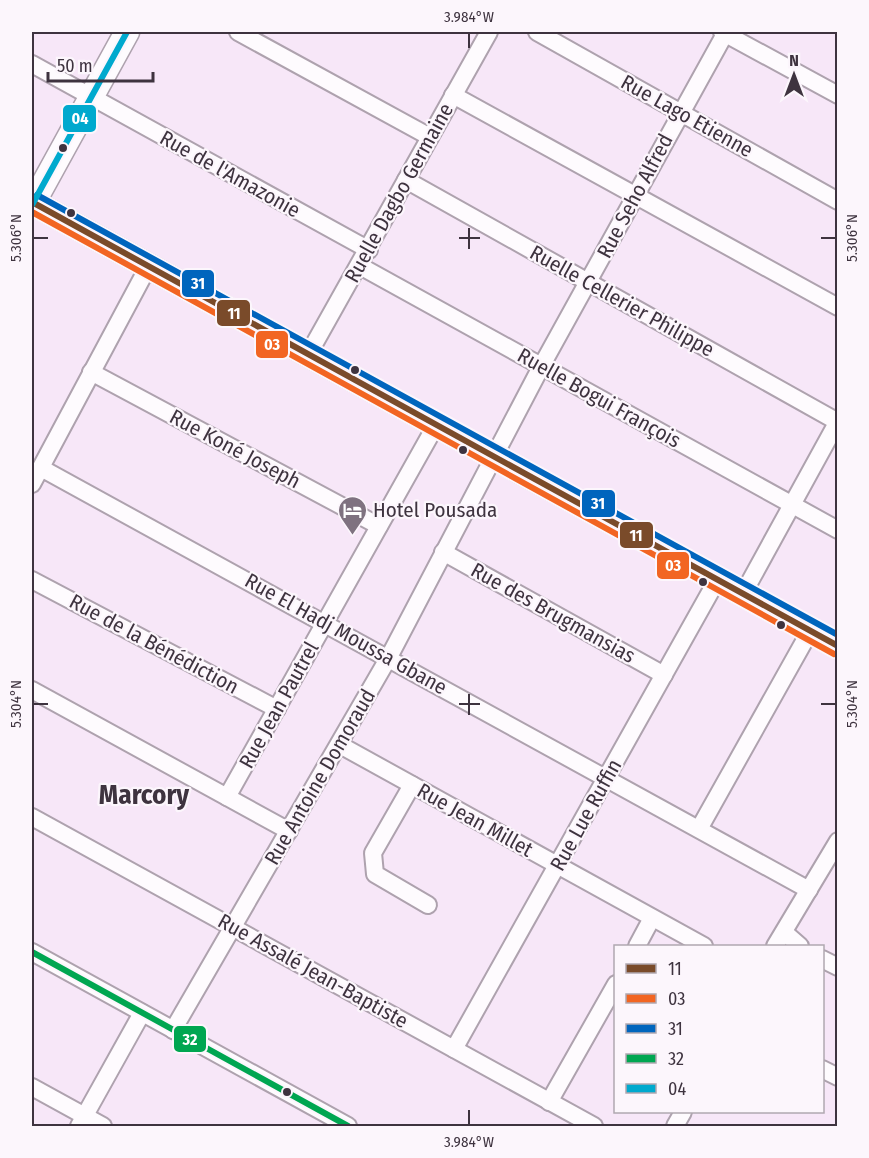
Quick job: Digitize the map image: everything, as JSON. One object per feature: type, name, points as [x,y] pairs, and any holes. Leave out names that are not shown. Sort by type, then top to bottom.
[{"type":"street","points":[[127,32],[32,203],[837,646]]},
{"type":"street","points":[[238,32],[430,137]]},
{"type":"street","name":"Rue Lago Etienne","points":[[537,32],[837,201]]},
{"type":"street","points":[[724,32],[837,95]]},
{"type":"street","name":"Rue Seho Alfred","points":[[494,457],[724,32]]},
{"type":"street","name":"Ruelle Dagbo Germaine","points":[[308,355],[369,250],[485,33]]},
{"type":"street","name":"Rue de l'Amazonie","points":[[32,64],[369,250]]},
{"type":"street","points":[[453,95],[837,307]]},
{"type":"street","name":"Ruelle Cellerier Philippe","points":[[406,180],[837,422]]},
{"type":"street","name":"Ruelle Bogui François","points":[[360,266],[837,530]]},
{"type":"street","points":[[32,484],[147,267]]},
{"type":"street","name":"Rue Koné Joseph","points":[[91,372],[379,526]]},
{"type":"street","points":[[743,594],[837,422]]},
{"type":"street","name":"Rue Jean Pautrel","points":[[227,796],[436,425]]},
{"type":"street","name":"Rue Antoine Domoraud","points":[[173,1030],[231,925],[340,745],[494,457]]},
{"type":"street","name":"Rue El Hadj Moussa Gbane","points":[[40,468],[389,657],[809,890]]},
{"type":"street","name":"Rue des Brugmansias","points":[[443,552],[664,675]]},
{"type":"street","name":"Rue de la Bénédiction","points":[[32,580],[277,709]]},
{"type":"street","name":"Rue Lue Ruffin","points":[[454,1049],[717,580]]},
{"type":"street","points":[[699,829],[810,631]]},
{"type":"street","points":[[32,690],[289,831]]},
{"type":"street","name":"Rue Jean Millet","points":[[340,745],[702,945]]},
{"type":"street","points":[[412,785],[373,853],[372,863],[375,874],[428,905]]},
{"type":"street","name":"Rue Assalé Jean-Baptiste","points":[[32,817],[594,1126]]},
{"type":"street","points":[[797,945],[780,939],[809,890],[832,863],[837,841]]},
{"type":"street","points":[[638,945],[652,918]]},
{"type":"street","points":[[32,952],[348,1126]]},
{"type":"street","points":[[549,1102],[614,986]]},
{"type":"street","points":[[82,1121],[142,1013]]},
{"type":"street","points":[[32,1087],[82,1121],[104,1126]]},
{"type":"transit line","name":"04","points":[[32,205],[127,32]]},
{"type":"transit line","name":"31","points":[[37,195],[838,635]]},
{"type":"transit line","name":"11","points":[[32,202],[838,646]]},
{"type":"transit line","name":"03","points":[[32,212],[834,654]]},
{"type":"transit line","name":"32","points":[[32,952],[348,1126]]},
{"type":"place","name":"Hotel Pousada","points":[[352,536]]},
{"type":"district","name":"Marcory","points":[[144,795]]}]
